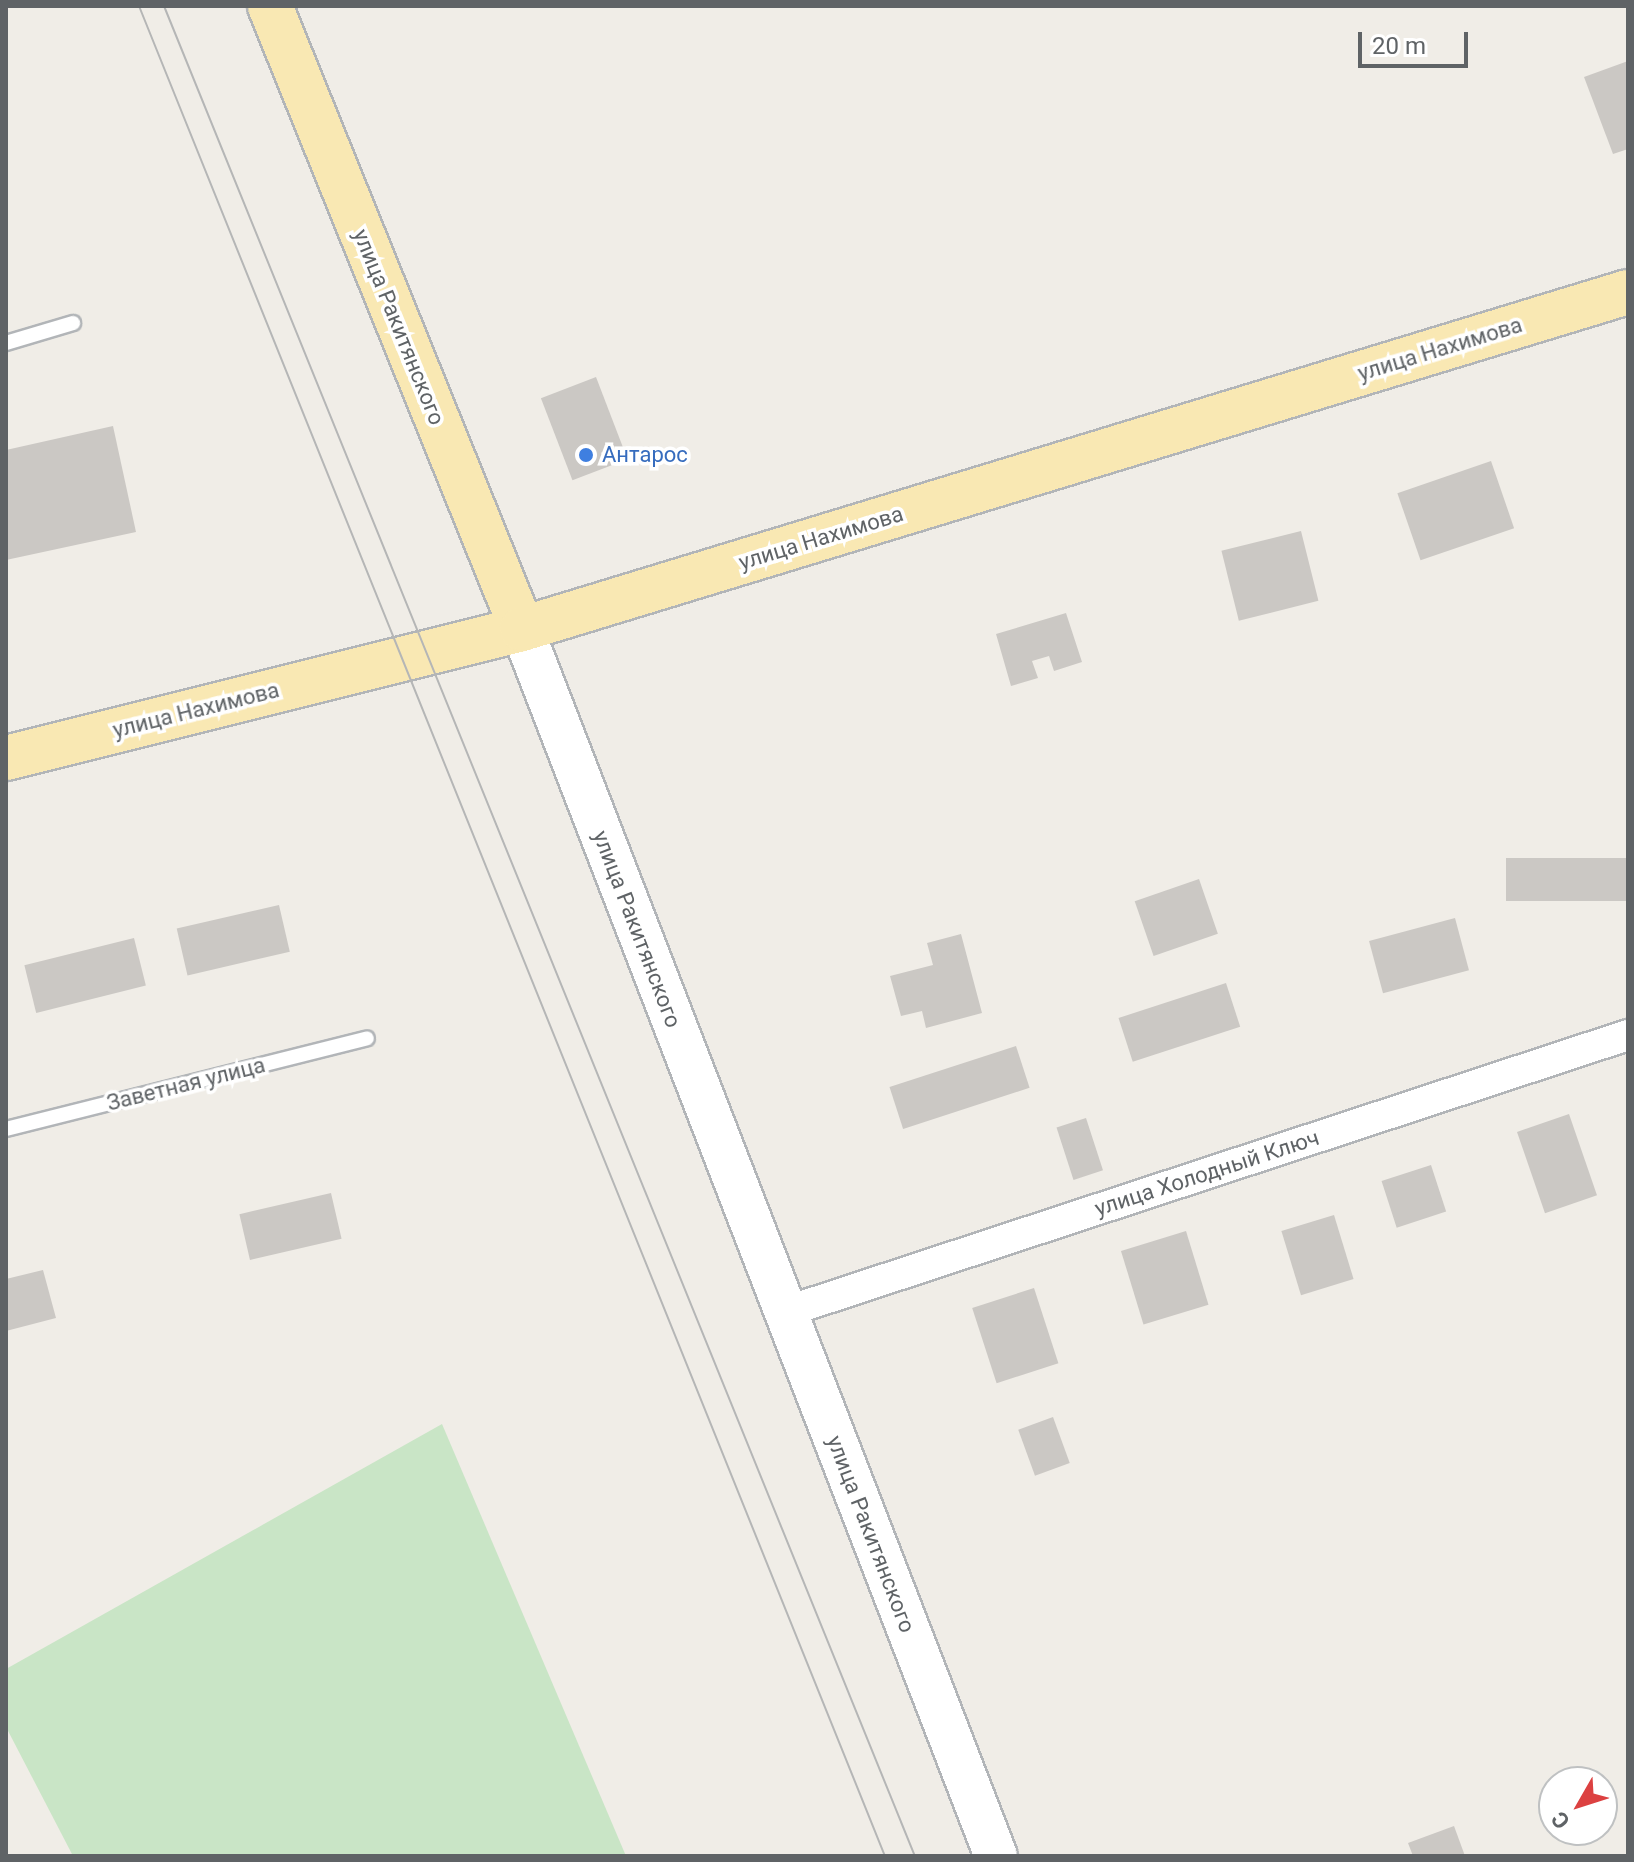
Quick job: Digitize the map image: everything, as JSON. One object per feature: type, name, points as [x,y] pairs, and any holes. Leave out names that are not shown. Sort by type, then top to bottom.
[{"type":"main road","name":"улица Ракитянского","points":[[270,6],[522,629],[996,1856]]},
{"type":"main road","name":"улица Нахимова","points":[[6,758],[522,629],[1628,292]]},
{"type":"street","name":"улица Холодный Ключ","points":[[785,1312],[1628,1035]]},
{"type":"lane","points":[[6,343],[73,323]]},
{"type":"lane","name":"Заветная улица","points":[[6,1129],[367,1038]]},
{"type":"green space","points":[[442,1424],[626,1856],[73,1856],[6,1727],[6,1669]]},
{"type":"building","points":[[1628,61],[1628,149],[1613,154],[1584,77]]},
{"type":"building","points":[[596,377],[628,459],[572,480],[541,398]]},
{"type":"building","points":[[113,426],[136,532],[6,560],[6,450]]},
{"type":"building","points":[[1491,461],[1514,528],[1421,560],[1397,493]]},
{"type":"building","points":[[1301,531],[1318,601],[1239,621],[1221,551]]},
{"type":"building","points":[[1066,613],[1082,662],[1054,671],[1049,656],[1032,661],[1038,678],[1011,686],[996,634]]},
{"type":"building","points":[[1506,858],[1628,858],[1628,901],[1506,901]]},
{"type":"building","points":[[1199,879],[1218,934],[1154,956],[1135,901]]},
{"type":"building","points":[[279,905],[290,952],[187,975],[177,929]]},
{"type":"building","points":[[1455,918],[1469,970],[1383,993],[1369,941]]},
{"type":"building","points":[[961,934],[982,1013],[926,1028],[922,1011],[901,1016],[890,976],[933,965],[927,943]]},
{"type":"building","points":[[134,938],[146,986],[36,1013],[24,965]]},
{"type":"building","points":[[1226,983],[1240,1027],[1133,1062],[1119,1018]]},
{"type":"building","points":[[1016,1046],[1030,1088],[903,1129],[890,1087]]},
{"type":"building","points":[[1569,1114],[1597,1195],[1545,1213],[1517,1132]]},
{"type":"building","points":[[1086,1118],[1103,1170],[1074,1180],[1057,1128]]},
{"type":"building","points":[[1431,1165],[1446,1212],[1397,1228],[1382,1181]]},
{"type":"building","points":[[331,1193],[342,1239],[250,1260],[239,1214]]},
{"type":"building","points":[[1334,1215],[1354,1279],[1301,1295],[1281,1231]]},
{"type":"building","points":[[1186,1231],[1209,1305],[1143,1325],[1121,1251]]},
{"type":"building","points":[[43,1270],[56,1318],[6,1331],[6,1279]]},
{"type":"building","points":[[1034,1288],[1058,1363],[997,1383],[972,1308]]},
{"type":"building","points":[[1053,1417],[1070,1463],[1035,1476],[1018,1430]]},
{"type":"building","points":[[1454,1826],[1465,1856],[1413,1856],[1408,1843]]},
{"type":"tram line","points":[[139,6],[885,1856]]},
{"type":"tram line","points":[[164,6],[915,1856]]},
{"type":"place","name":"Антарос","points":[[586,455]]}]
